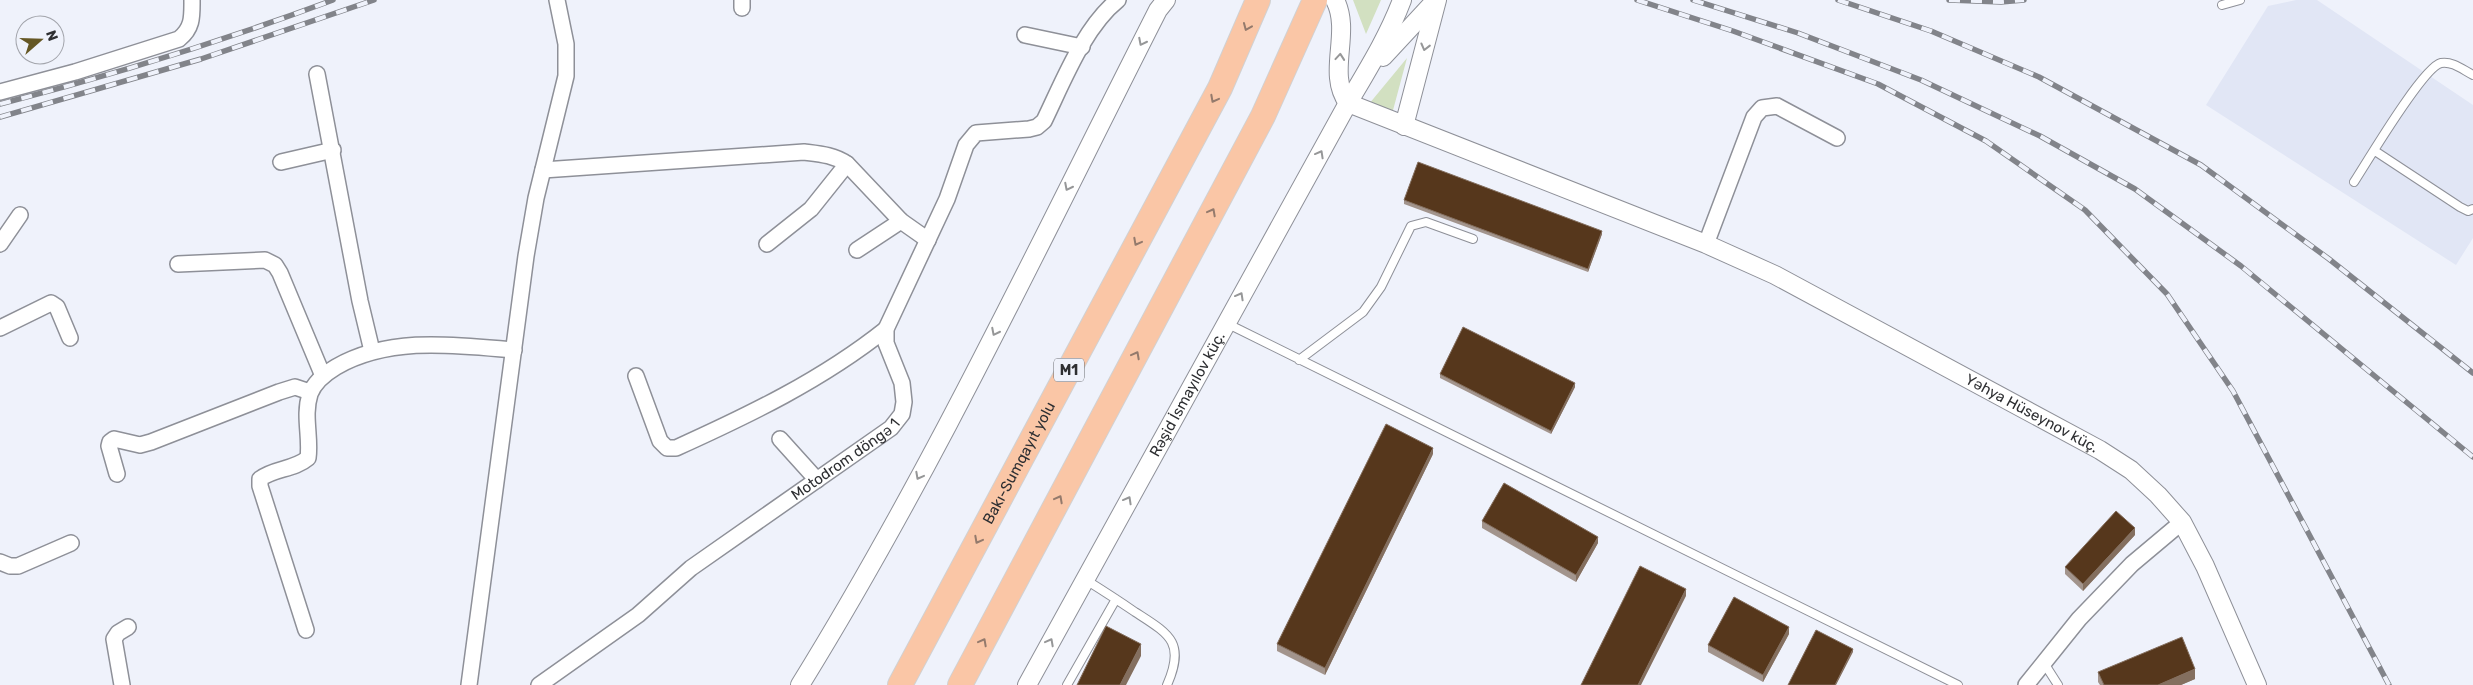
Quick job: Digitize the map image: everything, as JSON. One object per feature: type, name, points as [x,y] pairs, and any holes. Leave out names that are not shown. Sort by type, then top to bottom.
[{"type":"highway","name":"Bakı-Sumqayıt yolu","points":[[900,685],[1220,88],[1258,0]]},
{"type":"highway","points":[[960,685],[1282,78],[1315,0]]},
{"type":"street","points":[[0,92],[75,72],[179,39],[187,33],[192,20],[192,0]]},
{"type":"street","points":[[469,685],[526,256],[543,170],[566,76],[566,44],[557,0]]},
{"type":"street","points":[[636,376],[660,441],[667,448],[676,448],[812,381],[853,355],[886,329],[928,240],[970,138],[976,133],[987,131],[1036,127],[1044,121],[1082,46],[1103,13],[1118,0]]},
{"type":"street","points":[[800,685],[911,491],[976,370],[1154,18],[1166,0]]},
{"type":"street","points":[[1335,0],[1341,17],[1343,38],[1338,84],[1348,103]]},
{"type":"street","points":[[1367,74],[1392,27],[1402,0]]},
{"type":"street","points":[[1367,74],[1437,0]]},
{"type":"street","points":[[1404,126],[1437,0]]},
{"type":"street","points":[[1025,34],[1082,46]]},
{"type":"street","points":[[317,74],[333,150],[360,301],[372,351]]},
{"type":"street","name":"Rəşid İsmayılov küç.","points":[[1027,685],[1348,103],[1367,74]]},
{"type":"street","name":"Yəhya Hüseynov küç.","points":[[1348,103],[1706,244],[1774,275],[2100,450],[2131,470],[2158,495],[2182,522],[2205,566],[2257,685]]},
{"type":"street","points":[[1706,244],[1754,117],[1762,108],[1777,106],[1837,138]]},
{"type":"street","points":[[281,162],[333,150]]},
{"type":"street","points":[[543,170],[804,152],[837,157],[847,164],[901,222],[928,240]]},
{"type":"street","points":[[768,244],[811,209],[847,164]]},
{"type":"street","points":[[0,244],[20,215]]},
{"type":"street","points":[[857,250],[901,222]]},
{"type":"street","points":[[178,264],[264,260],[275,265],[323,376]]},
{"type":"street","points":[[0,328],[51,303],[57,307],[70,338]]},
{"type":"street","name":"Motodrom döngə 1","points":[[539,685],[638,615],[691,568],[891,428],[902,414],[904,402],[902,383],[888,353],[886,329]]},
{"type":"street","points":[[306,630],[260,486],[260,479],[265,475],[302,463],[308,458],[306,421],[310,392],[323,376],[343,363],[372,351],[419,345],[514,350]]},
{"type":"street","points":[[117,474],[109,446],[110,442],[114,439],[132,444],[146,444],[279,392],[295,387],[310,392]]},
{"type":"street","points":[[780,439],[817,480]]},
{"type":"street","points":[[2026,685],[2080,619],[2132,564],[2182,522]]},
{"type":"street","points":[[0,562],[10,566],[18,566],[71,542]]},
{"type":"street","points":[[122,685],[114,638],[128,627]]},
{"type":"lane","points":[[2222,5],[2240,0]]},
{"type":"lane","points":[[2354,182],[2417,87],[2434,67],[2440,63],[2450,63],[2473,75]]},
{"type":"lane","points":[[2375,151],[2460,207],[2468,211],[2473,209]]},
{"type":"lane","points":[[1300,360],[1363,312],[1381,287],[1411,226],[1426,222],[1473,239]]},
{"type":"lane","points":[[1226,323],[1958,685]]},
{"type":"lane","points":[[1084,579],[1167,632],[1174,649],[1175,666],[1167,685]]},
{"type":"lane","points":[[1067,685],[1116,599]]},
{"type":"lane","points":[[2044,663],[2058,685]]},
{"type":"shaded area","points":[[2296,0],[2317,0],[2473,105],[2473,238],[2456,265],[2206,105],[2268,6]]},
{"type":"green space","points":[[1353,0],[1381,0],[1366,34]]},
{"type":"green space","points":[[1407,58],[1392,114],[1369,104]]},
{"type":"building","points":[[1418,162],[1602,231],[1588,269],[1404,200]]},
{"type":"building","points":[[1463,327],[1575,383],[1551,431],[1440,374]]},
{"type":"building","points":[[1386,424],[1433,448],[1325,668],[1277,644]]},
{"type":"building","points":[[1504,483],[1598,537],[1576,575],[1482,521]]},
{"type":"building","points":[[2116,511],[2135,528],[2083,584],[2065,567]]},
{"type":"building","points":[[1640,566],[1686,589],[1638,685],[1581,685]]},
{"type":"building","points":[[1734,597],[1789,627],[1763,675],[1708,645]]},
{"type":"building","points":[[1106,626],[1141,644],[1120,685],[1077,685]]},
{"type":"building","points":[[1816,630],[1853,649],[1835,685],[1788,685]]},
{"type":"building","points":[[2182,637],[2195,669],[2158,685],[2104,685],[2098,672]]},
{"type":"railway","points":[[0,104],[168,56],[333,0]]},
{"type":"railway","points":[[0,117],[201,59],[374,0]]},
{"type":"railway","points":[[1637,0],[1733,31],[1878,84],[1986,141],[2085,210],[2167,294],[2233,391],[2389,685]]},
{"type":"railway","points":[[1693,0],[1798,33],[1921,80],[2040,136],[2135,189],[2241,266],[2473,457]]},
{"type":"railway","points":[[1838,0],[1931,31],[2039,77],[2201,165],[2329,259],[2473,373]]},
{"type":"railway","points":[[1949,0],[2001,2],[2024,0]]}]
